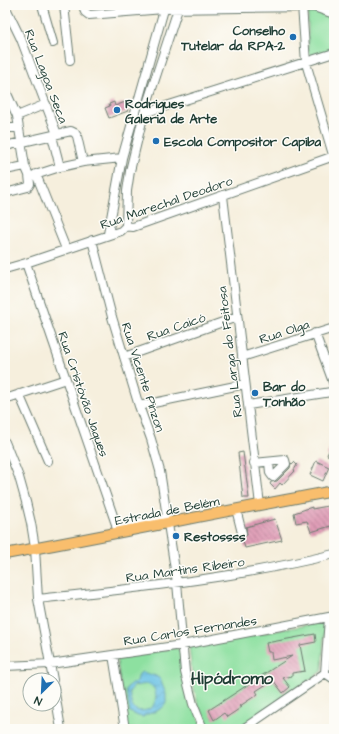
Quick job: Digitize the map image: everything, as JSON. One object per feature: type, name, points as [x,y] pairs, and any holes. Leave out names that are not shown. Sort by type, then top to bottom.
[{"type":"main road","name":"Estrada de Belém","points":[[5,554],[118,529],[334,491]]},
{"type":"street","points":[[42,5],[52,43]]},
{"type":"street","points":[[64,5],[70,60]]},
{"type":"street","points":[[83,5],[86,14],[164,7],[302,6],[314,7],[334,14]]},
{"type":"street","name":"Rua Lagoa Seca","points":[[5,6],[21,39],[46,104],[60,167]]},
{"type":"street","points":[[302,6],[306,63],[334,156]]},
{"type":"street","points":[[108,234],[122,158],[164,7]]},
{"type":"street","points":[[126,226],[127,191],[130,171],[144,113],[178,7]]},
{"type":"street","points":[[144,113],[334,54]]},
{"type":"street","points":[[5,89],[17,116],[20,143],[25,166],[33,175],[66,249]]},
{"type":"street","points":[[17,116],[46,104]]},
{"type":"street","points":[[5,128],[19,128]]},
{"type":"street","points":[[5,146],[69,131],[73,132],[77,136],[83,162]]},
{"type":"street","name":"Rua Marechal Deodoro","points":[[5,269],[120,231],[126,226],[133,227],[334,156]]},
{"type":"street","points":[[33,175],[83,162],[122,158]]},
{"type":"street","points":[[5,170],[25,166]]},
{"type":"street","points":[[5,193],[28,187],[33,175]]},
{"type":"street","name":"Rua Larga do Feitosa","points":[[223,196],[260,504]]},
{"type":"street","points":[[111,216],[113,219],[119,220],[126,214]]},
{"type":"street","name":"Rua Vicente Pinzon","points":[[92,240],[112,317],[139,406],[152,439],[160,471],[177,583],[185,672],[193,704],[203,729]]},
{"type":"street","name":"Rua Cristóvão Jaques","points":[[26,263],[118,529]]},
{"type":"street","name":"Rua Caicó","points":[[124,357],[237,317]]},
{"type":"street","name":"Rua Olga","points":[[242,357],[334,328]]},
{"type":"street","points":[[248,405],[333,389],[315,334]]},
{"type":"street","points":[[5,399],[66,379]]},
{"type":"street","points":[[139,406],[245,384]]},
{"type":"street","points":[[19,394],[48,461]]},
{"type":"street","points":[[5,442],[19,477],[26,502],[35,548],[38,599],[52,672]]},
{"type":"street","points":[[254,464],[269,462]]},
{"type":"street","points":[[236,509],[242,533]]},
{"type":"street","name":"Rua Martins Ribeiro","points":[[38,599],[177,583],[273,568],[334,554]]},
{"type":"street","points":[[243,729],[325,673],[331,617]]},
{"type":"street","name":"Rua Carlos Fernandes","points":[[5,666],[50,664],[182,645],[331,617]]},
{"type":"street","points":[[113,655],[125,729]]},
{"type":"street","points":[[325,673],[334,679]]},
{"type":"street","points":[[59,712],[62,729]]},
{"type":"green space","points":[[308,10],[334,16],[334,51],[312,57],[308,53]]},
{"type":"green space","points":[[323,622],[325,623],[322,671],[240,729],[211,729],[198,705],[193,684],[189,647]]},
{"type":"green space","points":[[175,648],[180,650],[202,729],[127,729],[117,661],[118,658]]},
{"type":"water","points":[[142,672],[156,676],[160,679],[166,694],[166,703],[162,708],[143,717],[130,712],[126,691],[129,686],[137,681],[139,674]],"holes":[[[147,684],[154,688],[156,698],[153,706],[146,710],[136,710],[132,706],[129,692],[134,686]]]},
{"type":"building","name":"Rodrigues Galeria de Arte","points":[[114,102],[115,106],[125,102],[128,111],[109,118],[105,108]]},
{"type":"building","points":[[334,439],[334,458],[327,455]]},
{"type":"building","points":[[243,452],[249,498],[243,498],[238,453]]},
{"type":"building","points":[[316,461],[329,467],[323,481],[310,475]]},
{"type":"building","points":[[294,462],[297,465],[294,470],[295,471],[282,485],[280,483],[275,489],[270,484],[271,482],[277,481],[290,468],[291,463],[292,464]]},
{"type":"building","points":[[333,505],[334,525],[311,532],[307,521],[296,523],[294,513],[312,507],[312,509]]},
{"type":"building","points":[[275,519],[282,540],[245,548],[242,538],[247,535],[246,527]]},
{"type":"building","points":[[315,634],[316,642],[300,645],[305,671],[292,673],[292,676],[283,678],[290,687],[283,693],[273,680],[256,691],[258,694],[240,706],[242,707],[227,717],[224,713],[214,720],[209,710],[292,656],[272,660],[271,652],[268,652],[266,643]]},
{"type":"place","name":"Conselho Tutelar da RPA-2","points":[[293,37]]},
{"type":"place","name":"Rodrigues Galeria de Arte","points":[[117,110]]},
{"type":"place","name":"Escola Compositor Capiba","points":[[156,141]]},
{"type":"place","name":"Bar do Tonhão","points":[[255,393]]},
{"type":"place","name":"Restossss","points":[[176,536]]},
{"type":"district","name":"Hipódromo","points":[[232,678]]}]
